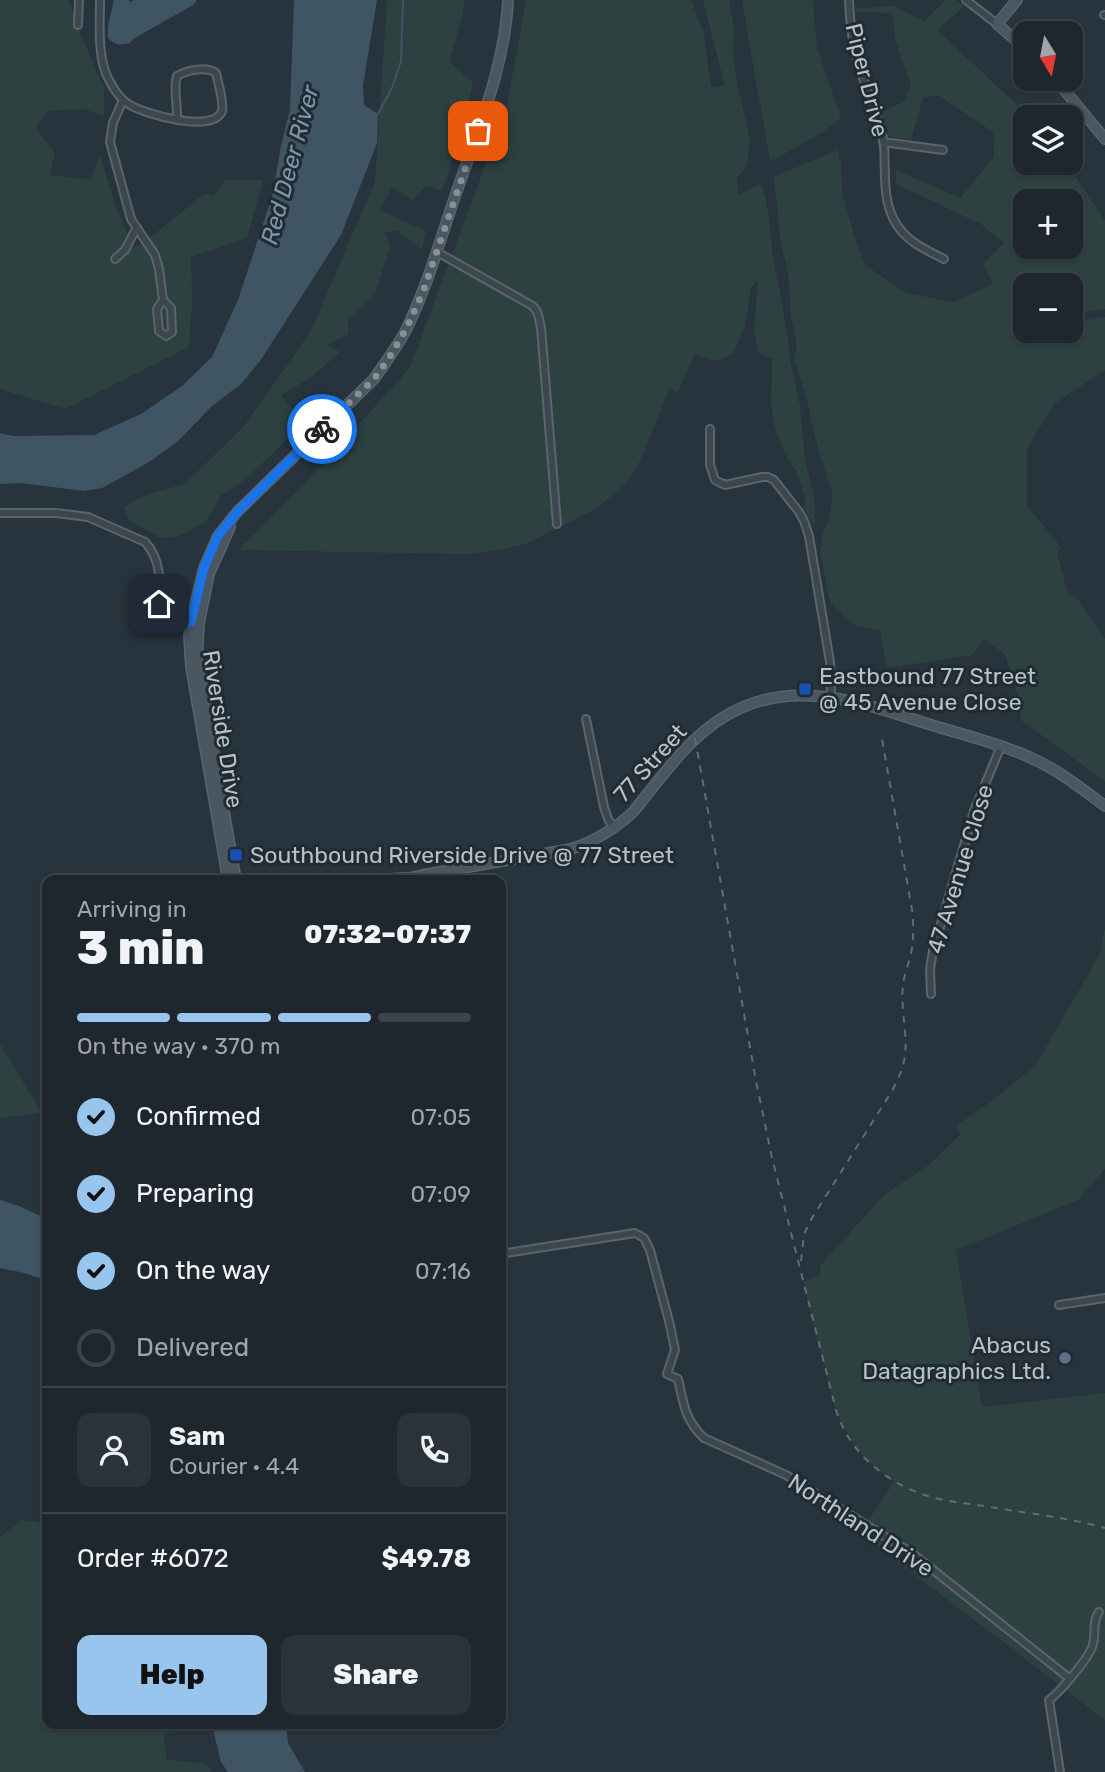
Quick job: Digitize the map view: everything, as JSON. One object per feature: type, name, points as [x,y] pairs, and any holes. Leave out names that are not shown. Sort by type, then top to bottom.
[{"type":"main road","name":"Riverside Drive","points":[[227,875],[191,667],[190,636],[209,574],[238,511],[374,379],[405,331],[423,292],[491,95],[500,61],[508,0]]},
{"type":"main road","points":[[1013,38],[997,24],[1017,0]]},
{"type":"main road","points":[[1065,91],[1105,139]]},
{"type":"main road","name":"Riverside Drive","points":[[195,622],[198,669],[235,875]]},
{"type":"main road","name":"77 Street","points":[[422,875],[571,849],[589,843],[614,828],[632,812],[689,744],[724,717],[750,704],[773,697],[802,694],[830,696],[1001,746],[1056,771],[1105,806]]},
{"type":"street","points":[[78,25],[79,0]]},
{"type":"street","points":[[100,0],[104,70],[123,100],[142,110],[177,120],[191,122],[213,119],[220,114],[222,107],[215,72],[207,69],[177,76],[177,120]]},
{"type":"street","name":"Piper Drive","points":[[849,0],[854,49],[877,113],[883,142],[886,195],[893,219],[911,241],[944,258]]},
{"type":"street","points":[[966,0],[997,24]]},
{"type":"street","points":[[123,100],[113,123],[110,142],[129,215],[155,254],[163,300],[171,310],[173,330],[167,336],[159,331],[157,309],[163,300]]},
{"type":"street","points":[[883,142],[943,150]]},
{"type":"street","points":[[116,259],[122,254],[136,229]]},
{"type":"street","points":[[437,252],[535,308],[538,314],[557,524]]},
{"type":"street","points":[[710,429],[710,465],[715,480],[725,485],[768,477],[778,484],[804,521],[809,536],[828,649],[830,696]]},
{"type":"street","points":[[0,513],[56,513],[88,517],[145,542],[152,549],[158,563],[159,620],[195,622]]},
{"type":"street","points":[[586,719],[604,807],[614,828]]},
{"type":"street","name":"47 Avenue Close","points":[[930,994],[933,951],[974,811],[1001,746]]},
{"type":"street","name":"Northland Drive","points":[[506,1253],[635,1233],[645,1238],[675,1350],[667,1374],[678,1379],[687,1418],[704,1438],[786,1475],[913,1555],[1069,1678]]},
{"type":"street","points":[[1059,1305],[1105,1298]]},
{"type":"street","points":[[1060,1772],[1049,1700],[1086,1660],[1093,1646],[1095,1618],[1099,1612]]},
{"type":"green space","points":[[0,0],[69,0],[104,88],[104,116],[84,109],[47,111],[36,128],[55,153],[50,175],[90,180],[100,154],[115,205],[134,248],[204,194],[214,196],[225,180],[263,180],[247,238],[191,257],[189,347],[65,409],[0,389]]},
{"type":"green space","points":[[387,0],[464,0],[463,15],[449,61],[473,83],[463,127],[442,191],[427,186],[412,200],[392,187],[380,210],[426,231],[422,249],[398,231],[385,232],[390,247],[375,294],[348,321],[348,334],[327,345],[340,352],[310,378],[281,395],[304,423],[246,479],[220,496],[206,522],[179,536],[161,538],[130,521],[123,507],[149,494],[185,484],[245,425],[311,331],[375,182]]},
{"type":"green space","points":[[526,0],[691,0],[704,34],[711,87],[725,86],[703,0],[729,0],[734,27],[733,56],[750,140],[747,165],[737,178],[738,195],[761,184],[767,205],[773,256],[800,406],[805,459],[815,501],[815,526],[805,511],[805,497],[797,472],[785,454],[775,428],[771,404],[772,359],[759,353],[754,332],[758,281],[751,287],[745,326],[733,354],[715,361],[695,354],[677,393],[670,387],[640,461],[627,482],[593,510],[528,543],[467,554],[239,550],[306,482],[410,368],[507,107]]},
{"type":"green space","points":[[742,0],[813,0],[817,48],[841,118],[821,133],[770,162]]},
{"type":"green space","points":[[946,0],[956,0],[964,6],[937,30],[1017,105],[1013,105],[1013,175],[1074,175],[1105,221],[1105,309],[1083,313],[1083,273],[1013,273],[1013,343],[1083,343],[1083,321],[1105,317],[1105,370],[1055,403],[1027,448],[1027,506],[1061,547],[1057,553],[1067,591],[1079,601],[1105,639],[1105,781],[1021,720],[1019,699],[1005,654],[984,639],[972,655],[887,668],[880,631],[851,624],[830,602],[821,557],[822,536],[829,520],[833,495],[794,359],[797,345],[791,317],[788,271],[781,245],[774,177],[838,150],[842,192],[865,265],[906,293],[954,302],[993,284],[983,264],[1004,243],[981,224],[896,184],[896,170],[960,198],[994,157],[993,132],[938,95],[923,98],[911,140],[889,136],[882,111],[904,102],[911,85],[896,42],[892,13],[856,12],[856,8],[894,6],[924,21]]},
{"type":"green space","points":[[1105,928],[1105,1169],[1078,1200],[956,1250],[982,1407],[1105,1393],[1105,1720],[860,1533],[894,1482],[875,1468],[846,1432],[836,1410],[803,1282],[821,1275],[820,1266],[884,1195],[929,1165],[961,1134],[956,1126],[1035,1066],[1099,956]]},
{"type":"green space","points":[[0,1044],[42,1113],[0,1118]]},
{"type":"green space","points":[[22,1520],[42,1522],[42,1729],[177,1729],[163,1734],[167,1759],[206,1764],[212,1772],[0,1772],[0,1537]]},
{"type":"water","points":[[114,0],[197,0],[130,43],[116,44],[108,38]]},
{"type":"water","name":"Red Deer River","points":[[294,0],[377,0],[363,85],[364,105],[378,114],[377,143],[341,235],[260,361],[241,384],[212,406],[177,442],[149,462],[102,488],[84,491],[21,483],[0,484],[0,433],[13,436],[94,435],[141,414],[182,386],[212,357],[238,300],[272,197],[290,110]]},
{"type":"water","points":[[0,1200],[42,1217],[42,1279],[0,1268]]},
{"type":"water","points":[[213,1729],[287,1729],[288,1743],[305,1772],[228,1772],[221,1762]]},
{"type":"waterway","points":[[378,114],[392,88],[401,61],[403,0]]},
{"type":"railway","points":[[695,738],[772,1158],[842,1426],[861,1454],[873,1466],[915,1491],[944,1500],[1060,1518],[1105,1528]]},
{"type":"railway","points":[[801,1261],[804,1234],[812,1218],[892,1091],[904,1061],[906,1042],[902,994],[913,944],[913,915],[882,739]]},
{"type":"way so far","points":[[322,429],[374,379],[405,331],[423,292],[478,131]]},
{"type":"place","name":"Eastbound 77 Street @ 45 Avenue Close","points":[[805,689]]},
{"type":"place","name":"Southbound Riverside Drive @ 77 Street","points":[[236,855]]},
{"type":"place","name":"Abacus Datagraphics Ltd.","points":[[1065,1358]]},
{"type":"route","points":[[159,604],[159,620],[191,622],[204,568],[218,536],[238,511],[322,429]]}]
